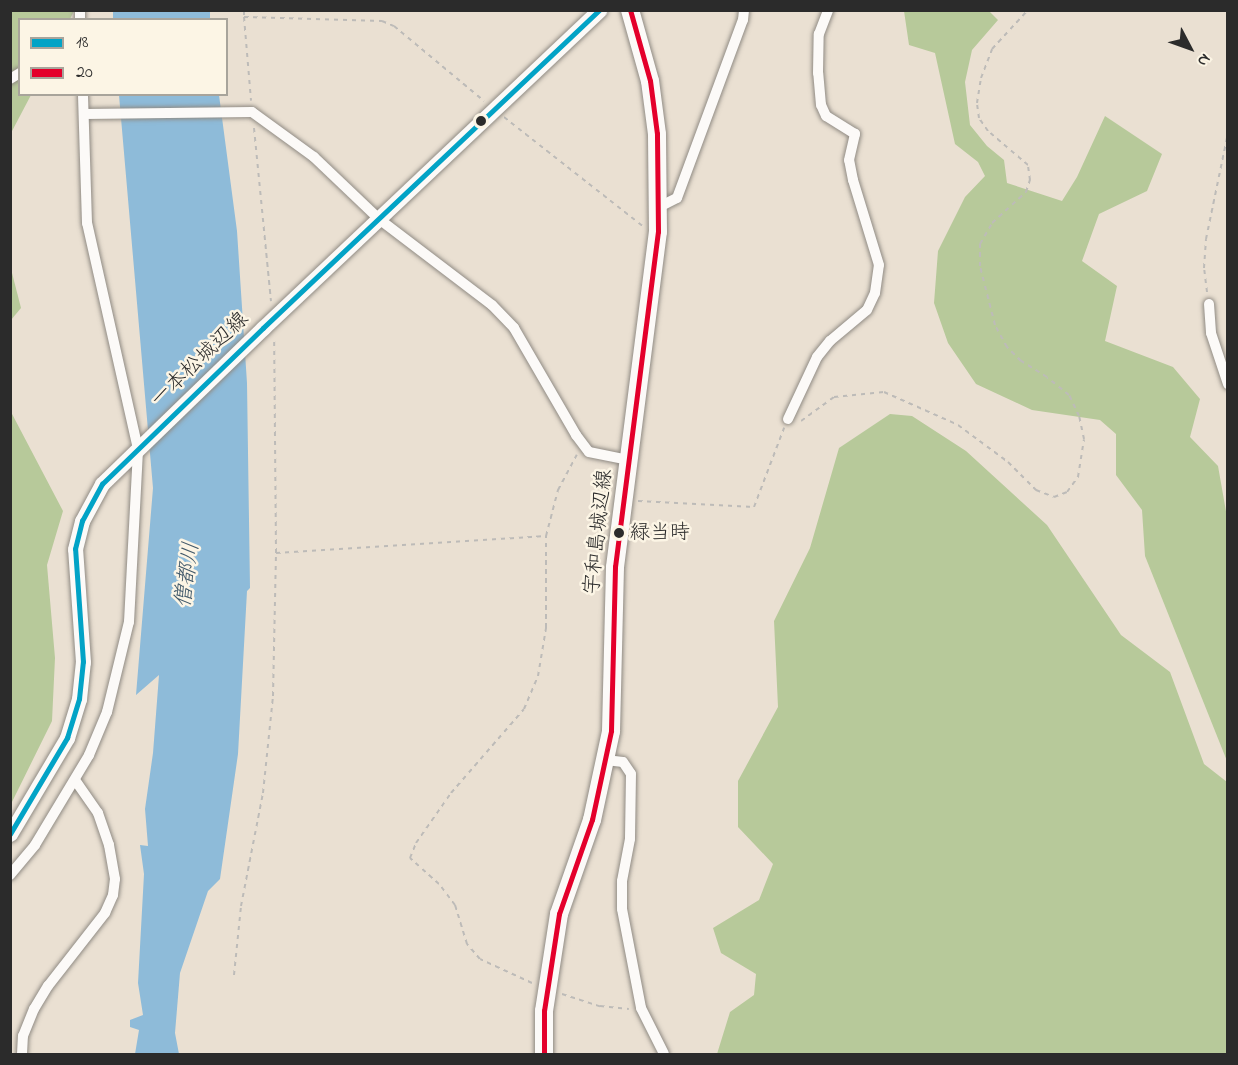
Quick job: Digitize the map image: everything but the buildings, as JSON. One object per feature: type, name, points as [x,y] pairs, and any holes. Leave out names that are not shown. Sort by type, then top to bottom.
[{"type":"main road","name":"一本松城辺線","points":[[10,834],[68,738],[79,699],[83,662],[75,549],[82,521],[102,484],[600,10]]},
{"type":"main road","name":"宇和島城辺線","points":[[544,1054],[547,989],[559,915],[592,820],[606,759],[614,682],[615,567],[658,232],[657,134],[650,81],[630,10]]},
{"type":"street","points":[[659,207],[676,198],[743,20],[744,10]]},
{"type":"street","points":[[788,419],[817,357],[830,341],[867,310],[875,293],[879,265],[849,160],[855,135],[826,116],[821,105],[818,73],[819,34],[828,10]]},
{"type":"street","points":[[10,874],[35,845],[75,780],[107,712],[129,622],[138,449],[87,224],[83,96]]},
{"type":"street","points":[[85,114],[249,112],[314,157],[379,219],[492,305],[514,327],[589,452],[629,460]]},
{"type":"street","points":[[1209,304],[1211,333],[1227,384]]},
{"type":"street","points":[[606,759],[623,762],[631,774],[630,839],[622,881],[622,909],[641,1008],[664,1054]]},
{"type":"street","points":[[22,1054],[23,1036],[34,1009],[48,986],[105,913],[113,895],[115,879],[109,845],[98,813],[75,780]]},
{"type":"path","points":[[234,975],[241,906],[263,793],[270,728],[276,553],[272,394],[275,346],[268,324],[249,112],[244,10]]},
{"type":"path","points":[[624,501],[754,507],[788,419],[800,421],[834,397],[884,392],[958,425],[1008,462],[1036,490],[1054,497],[1067,492],[1078,477],[1084,439],[1080,416],[1069,395],[1047,377],[1021,361],[1007,347],[995,325],[980,266],[980,244],[988,230],[1026,192],[1030,180],[1028,165],[988,130],[979,118],[977,103],[981,78],[993,49],[1028,10]]},
{"type":"path","points":[[244,17],[382,21],[394,26],[640,225],[658,232]]},
{"type":"path","points":[[1209,304],[1204,268],[1206,239],[1227,133]]},
{"type":"path","points":[[584,445],[558,490],[546,536],[546,628],[538,676],[524,709],[451,793],[416,843],[410,858],[440,884],[455,905],[467,944],[480,959],[547,989],[600,1006],[641,1008]]},
{"type":"path","points":[[276,553],[546,536]]},
{"type":"green space","points":[[11,11],[74,11],[70,18],[18,18],[18,96],[30,96],[11,133]]},
{"type":"green space","points":[[904,11],[989,11],[998,20],[972,50],[965,82],[970,125],[987,146],[1004,160],[1007,183],[1062,201],[1077,177],[1105,116],[1162,154],[1147,191],[1099,214],[1082,261],[1117,286],[1105,341],[1173,367],[1200,399],[1190,437],[1218,466],[1227,517],[1227,761],[1145,556],[1142,510],[1116,475],[1116,434],[1100,420],[1032,410],[976,384],[948,343],[934,303],[938,251],[965,197],[985,176],[978,162],[955,144],[935,53],[909,45]]},
{"type":"green space","points":[[11,269],[21,308],[10,320]]},
{"type":"green space","points":[[11,412],[63,511],[47,565],[55,658],[52,721],[11,804]]},
{"type":"green space","points":[[890,414],[912,416],[966,451],[1047,525],[1121,635],[1170,672],[1204,764],[1227,782],[1227,1054],[717,1054],[730,1012],[754,995],[756,974],[721,953],[713,928],[759,900],[773,864],[738,827],[738,781],[778,707],[774,621],[810,548],[839,448]]},
{"type":"water","points":[[113,11],[210,11],[210,18],[113,18]]},
{"type":"water","name":"僧都川","points":[[119,96],[219,96],[237,231],[247,383],[250,588],[247,591],[238,754],[220,879],[208,891],[180,973],[175,1033],[179,1054],[135,1054],[139,1030],[130,1027],[130,1020],[143,1015],[138,983],[144,874],[140,845],[148,846],[145,809],[153,753],[159,675],[136,695],[153,488]]},
{"type":"transit line","name":"18","points":[[10,834],[67,738],[79,699],[83,662],[75,549],[82,521],[102,484],[599,10]]},
{"type":"transit line","name":"20","points":[[544,1054],[544,1011],[559,914],[592,820],[611,731],[615,567],[658,232],[657,134],[650,81],[630,10]]},
{"type":"place","name":"緑当時","points":[[619,533]]}]
